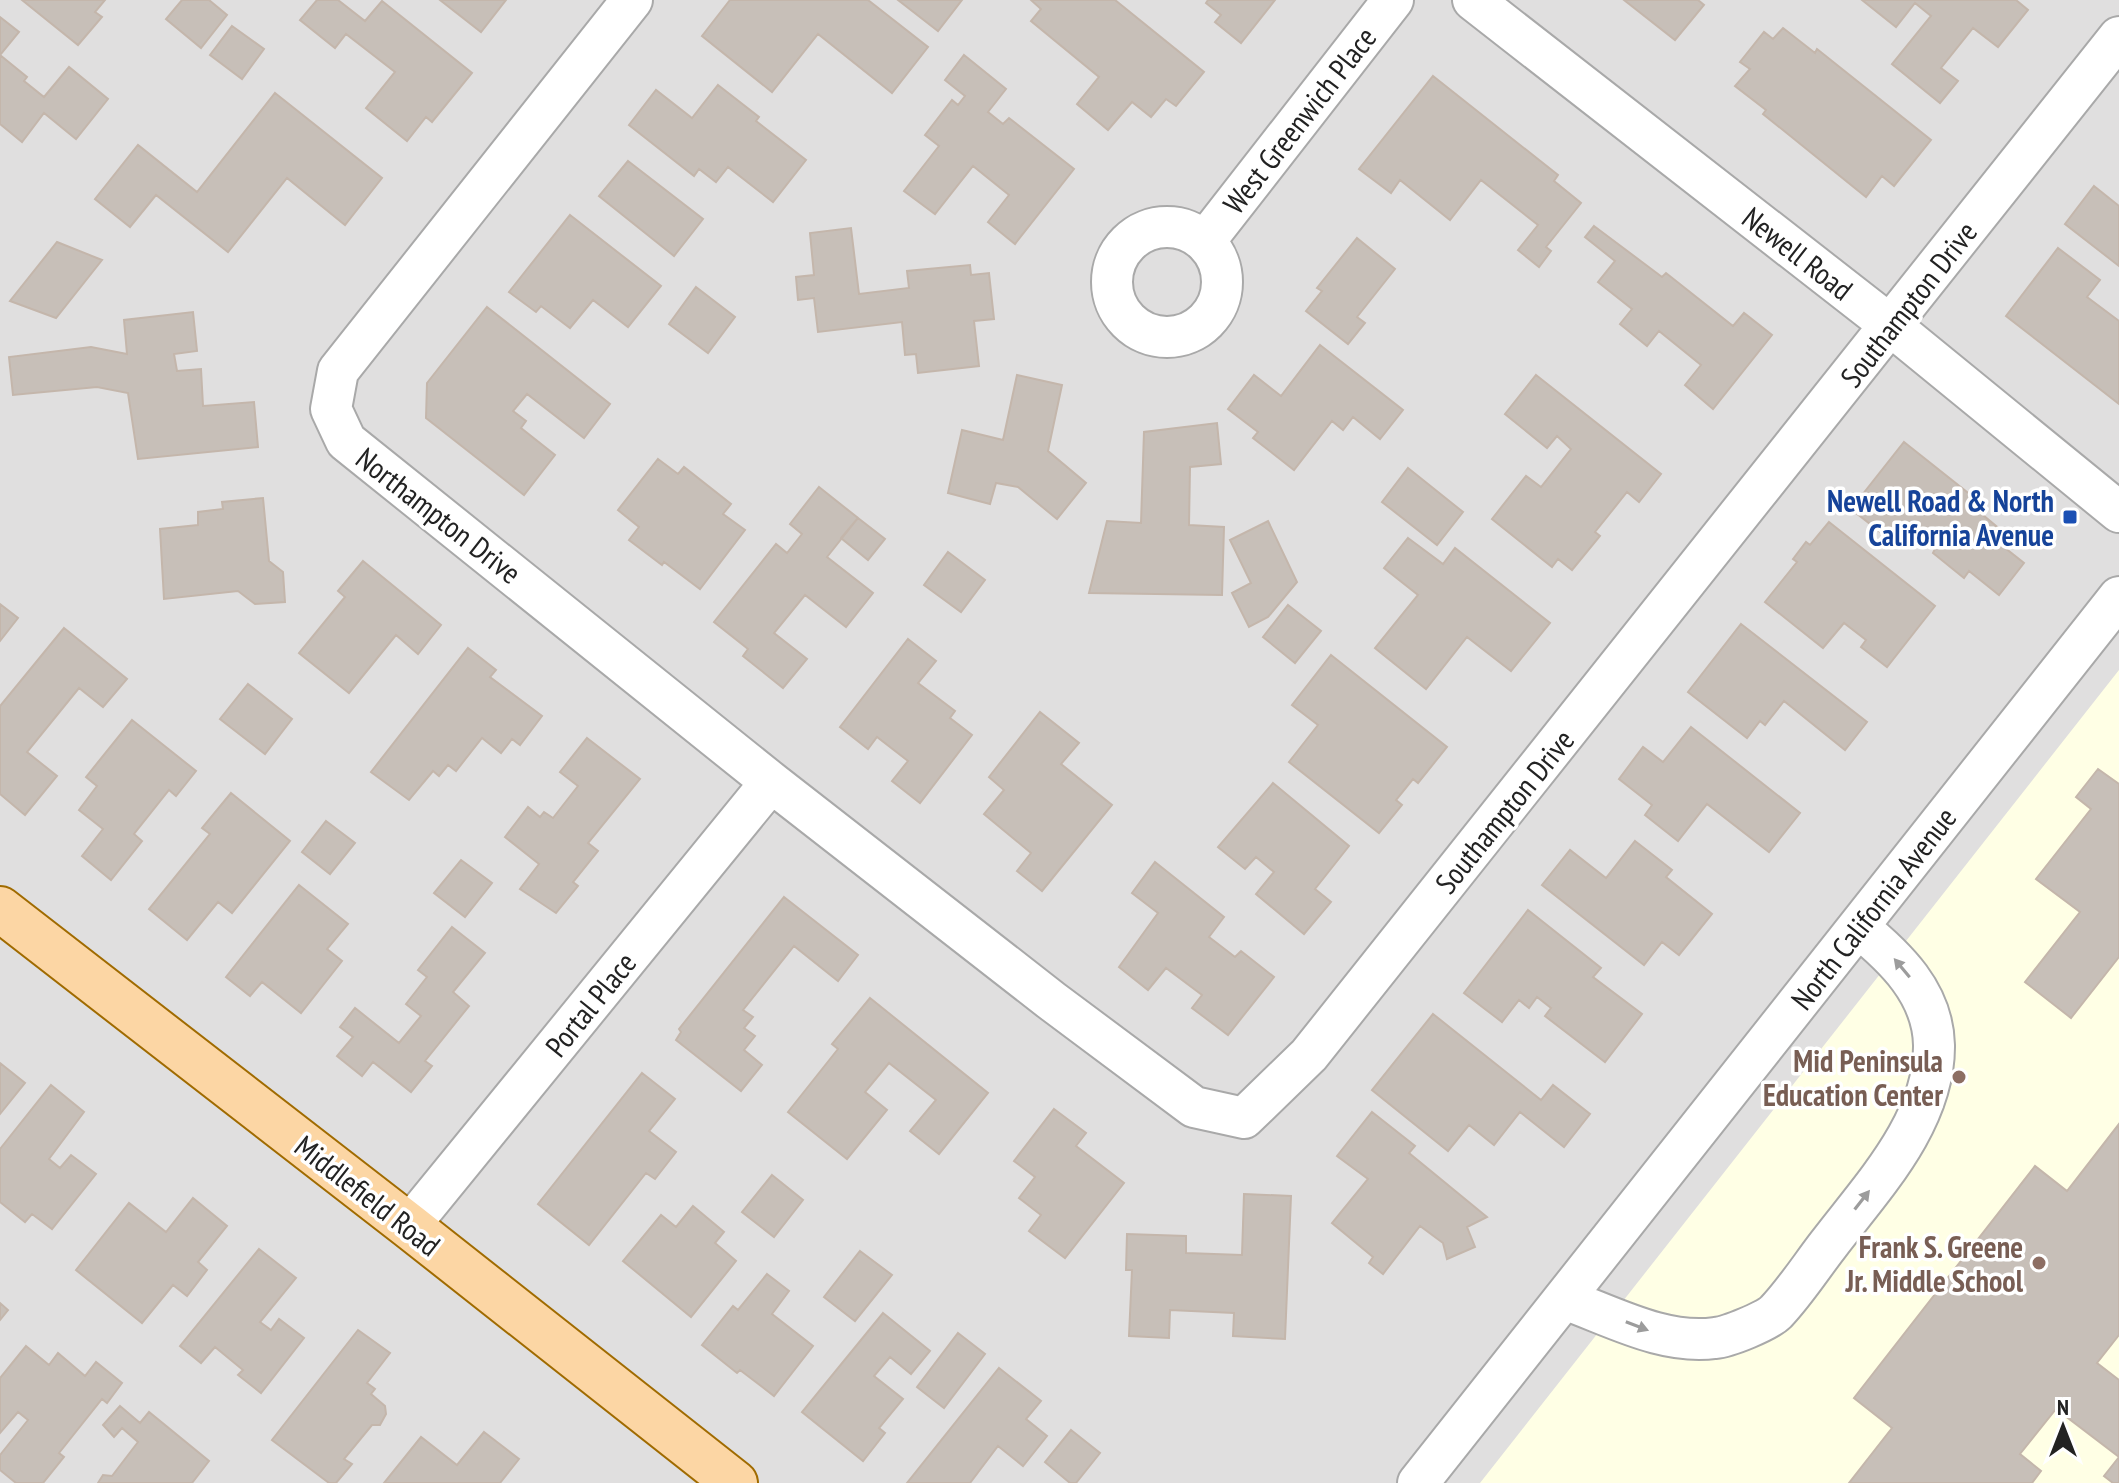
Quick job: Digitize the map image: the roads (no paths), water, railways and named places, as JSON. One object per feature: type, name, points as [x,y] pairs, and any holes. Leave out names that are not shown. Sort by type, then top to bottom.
[{"type":"main road","name":"Middlefield Road","points":[[0,909],[735,1483]]},
{"type":"street","name":"Northampton Drive","points":[[632,0],[338,371],[331,409],[346,441],[771,782]]},
{"type":"street","name":"West Greenwich Place","points":[[1205,241],[1393,0]]},
{"type":"street","name":"Newell Road","points":[[1473,0],[1890,325],[2119,512]]},
{"type":"street","name":"Southampton Drive","points":[[771,782],[1052,1001],[1194,1107],[1244,1118],[1309,1055],[2119,37]]},
{"type":"street","name":"North California Avenue","points":[[1427,1478],[1564,1299],[2119,597]]},
{"type":"street","name":"Portal Place","points":[[409,1226],[771,782]]},
{"type":"street","points":[[1564,1299],[1667,1337],[1717,1338],[1774,1315],[1890,1163],[1917,1118],[1929,1084],[1934,1046],[1932,1027],[1924,1004],[1909,974],[1858,927]]},
{"type":"place","name":"Newell Road & North California Avenue","points":[[2070,517]]},
{"type":"place","name":"Mid Peninsula Education Center","points":[[1959,1077]]},
{"type":"place","name":"Frank S. Greene Jr. Middle School","points":[[2039,1263]]}]
